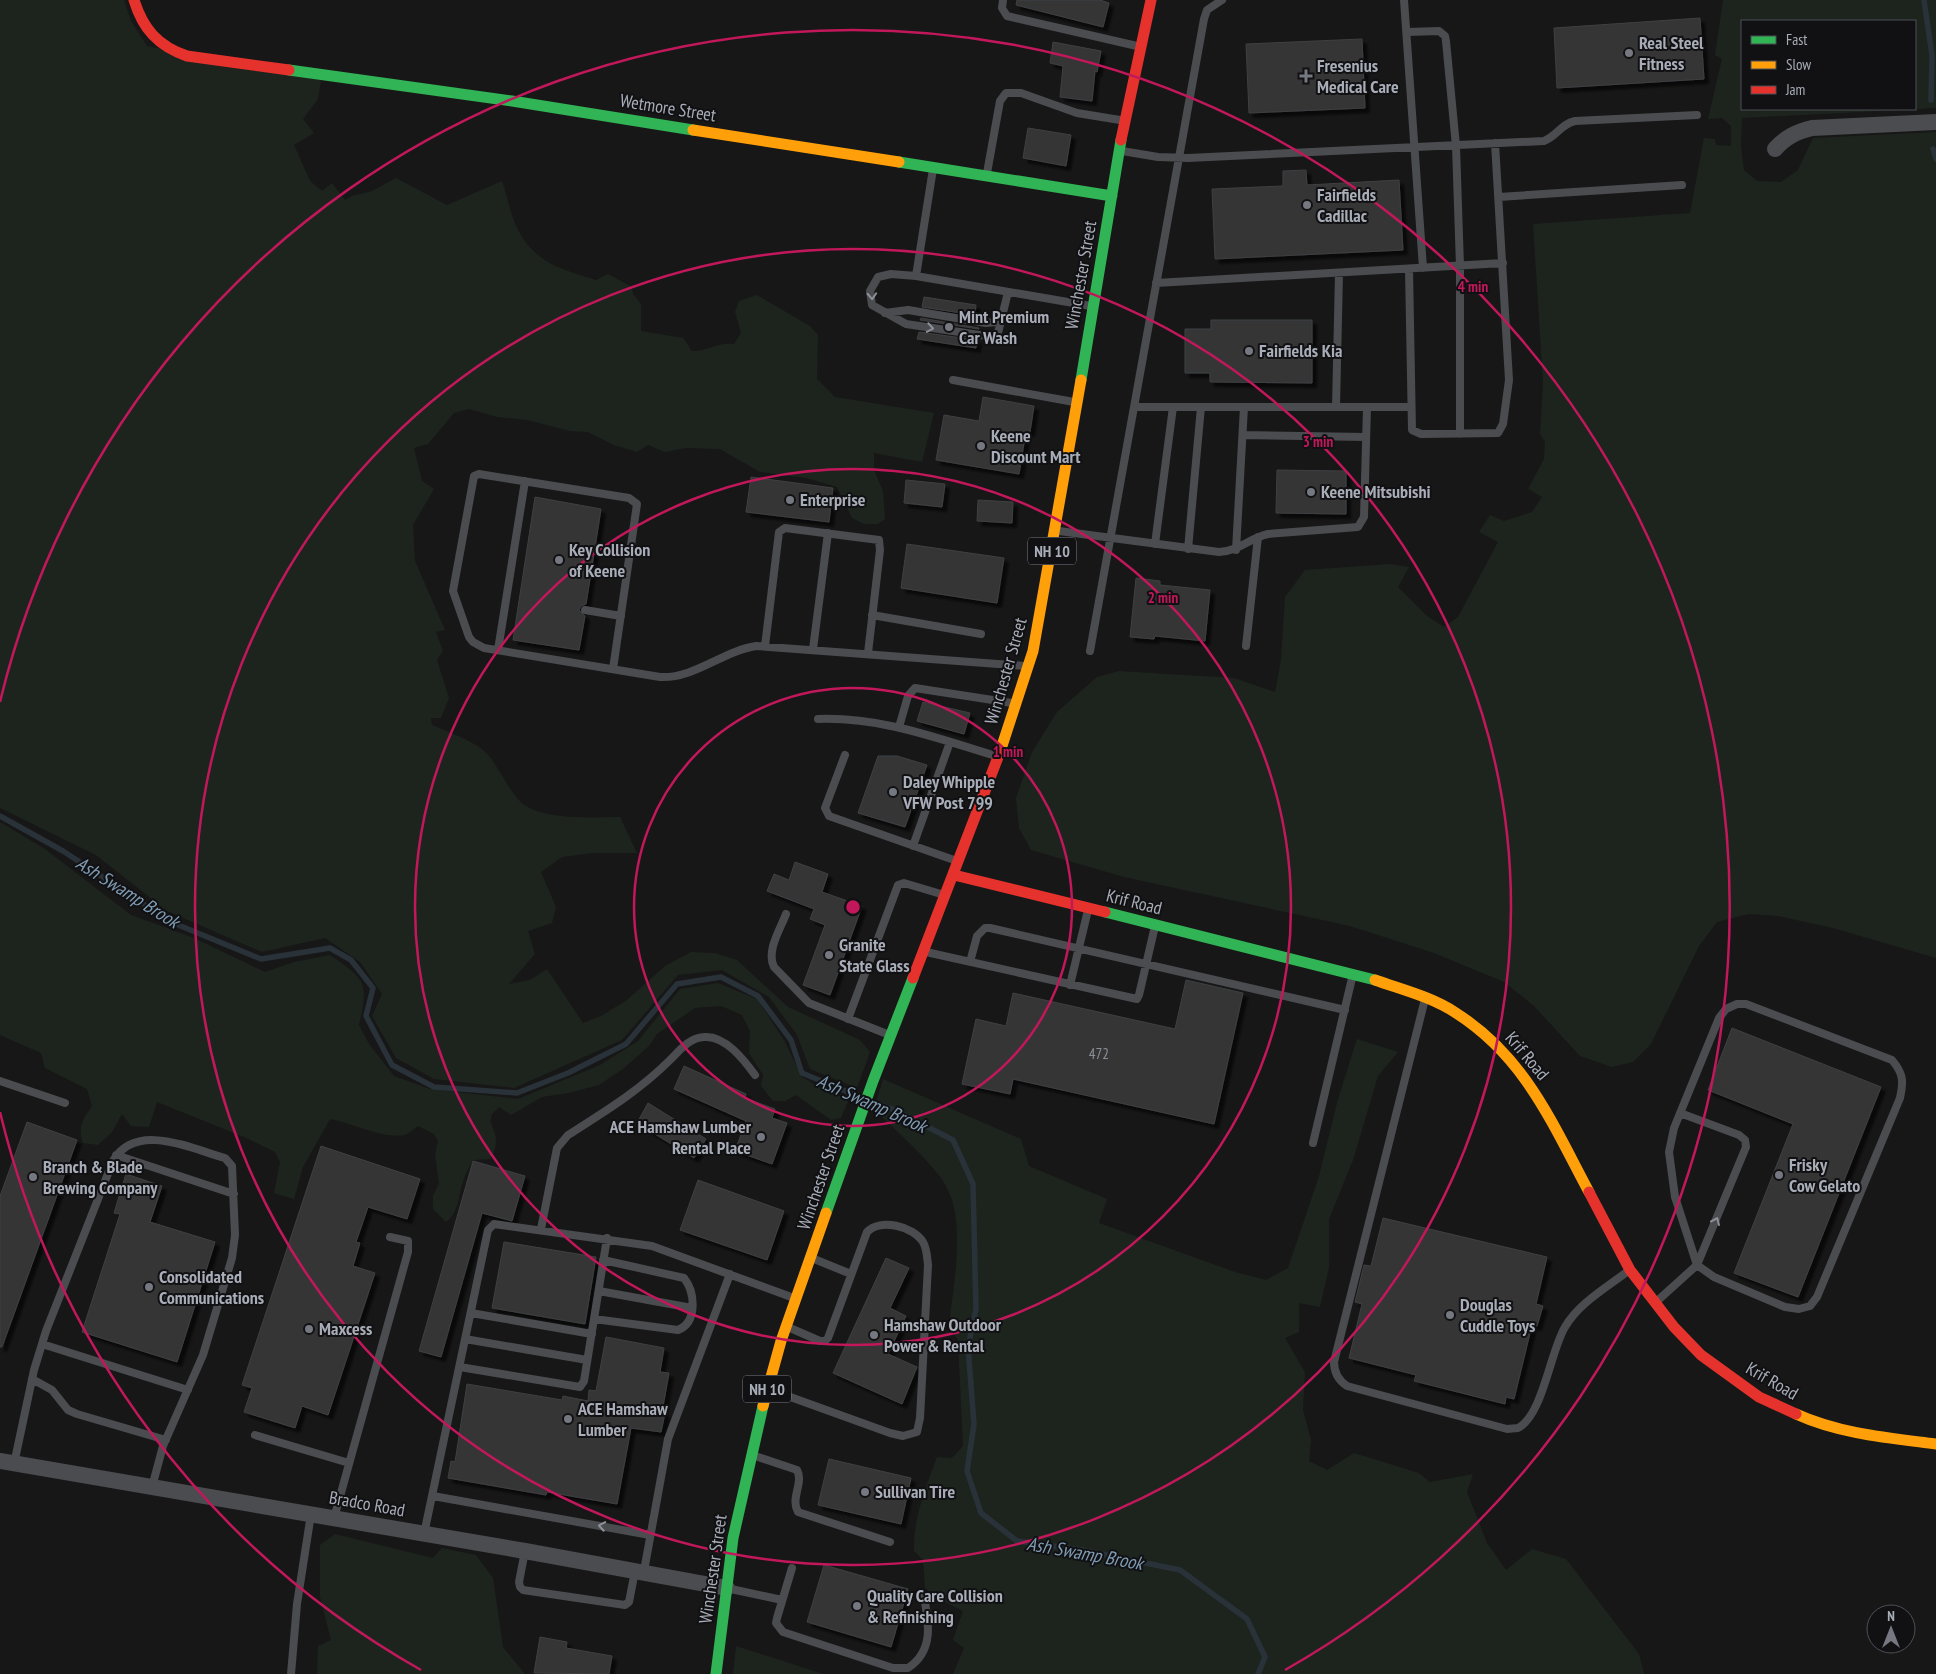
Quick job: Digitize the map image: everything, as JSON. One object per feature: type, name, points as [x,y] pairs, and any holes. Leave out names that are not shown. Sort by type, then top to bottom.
[{"type":"street","name":"Wetmore Street","points":[[134,0],[143,25],[158,43],[171,51],[218,60],[512,100],[1112,196]]},
{"type":"street","name":"Winchester Street","points":[[716,1674],[733,1538],[751,1455],[786,1326],[873,1080],[999,756],[1029,666],[1056,531],[1124,121],[1151,0]]},
{"type":"street","points":[[1775,149],[1785,138],[1799,131],[1812,128],[1936,122]]},
{"type":"street","name":"Krif Road","points":[[954,875],[1353,973],[1425,997],[1456,1013],[1483,1033],[1510,1059],[1534,1089],[1630,1270],[1674,1328],[1701,1354],[1759,1397],[1785,1410],[1836,1429],[1863,1435],[1936,1444]]},
{"type":"street","name":"Bradco Road","points":[[7,1462],[639,1570],[727,1588]]},
{"type":"lane","points":[[1003,0],[1002,8],[1007,16],[1140,46]]},
{"type":"lane","points":[[1090,651],[1204,19],[1207,10],[1222,0]]},
{"type":"lane","points":[[1404,0],[1423,268]]},
{"type":"lane","points":[[1406,32],[1438,30],[1445,36],[1456,146],[1460,266],[1460,434]]},
{"type":"lane","points":[[987,176],[1000,102],[1006,93],[1021,93],[1077,113],[1124,121]]},
{"type":"lane","points":[[1119,150],[1179,158],[1495,144],[1544,141],[1552,137],[1563,125],[1575,121],[1697,116]]},
{"type":"lane","points":[[1410,269],[1410,406],[1412,430],[1416,433],[1494,434],[1502,429],[1504,424],[1509,380],[1495,144]]},
{"type":"lane","points":[[916,276],[933,167]]},
{"type":"lane","points":[[1499,197],[1682,186]]},
{"type":"lane","points":[[1156,283],[1503,263]]},
{"type":"lane","points":[[1336,407],[1339,272]]},
{"type":"lane","points":[[1008,292],[998,333],[994,337],[986,338],[906,324],[872,305],[870,298],[872,284],[878,277],[891,274],[916,276],[1094,306]]},
{"type":"lane","points":[[884,313],[908,310],[986,323],[996,322],[1003,316]]},
{"type":"lane","points":[[952,380],[1077,402]]},
{"type":"lane","points":[[1134,407],[1410,406]]},
{"type":"lane","points":[[1155,544],[1172,407]]},
{"type":"lane","points":[[1188,549],[1201,407]]},
{"type":"lane","points":[[1236,550],[1244,407]]},
{"type":"lane","points":[[1056,531],[1220,552],[1236,550],[1258,536],[1358,527],[1364,517],[1366,407]]},
{"type":"lane","points":[[1243,434],[1366,437]]},
{"type":"lane","points":[[613,669],[637,504],[629,498],[479,474],[474,476],[454,584],[454,597],[469,637],[478,646],[498,650],[613,669],[670,678],[680,676],[745,648],[765,646],[1029,666]]},
{"type":"lane","points":[[498,650],[525,481]]},
{"type":"lane","points":[[765,646],[779,532],[785,528],[879,540],[880,550],[868,653]]},
{"type":"lane","points":[[813,649],[828,533]]},
{"type":"lane","points":[[1246,646],[1258,536]]},
{"type":"lane","points":[[585,610],[621,616]]},
{"type":"lane","points":[[872,615],[981,634]]},
{"type":"lane","points":[[899,727],[908,696],[915,688],[1016,704]]},
{"type":"lane","points":[[818,720],[855,719],[899,727],[999,756]]},
{"type":"lane","points":[[913,846],[950,742]]},
{"type":"lane","points":[[845,755],[825,812],[829,816],[959,862]]},
{"type":"lane","points":[[848,1019],[898,885],[904,883],[946,896]]},
{"type":"lane","points":[[1070,985],[1089,908]]},
{"type":"lane","points":[[786,914],[772,950],[774,967],[809,1003],[891,1036]]},
{"type":"lane","points":[[924,951],[1137,999],[1156,925]]},
{"type":"lane","points":[[970,962],[977,936],[984,928],[1345,1010]]},
{"type":"lane","points":[[1313,1143],[1353,973]]},
{"type":"lane","points":[[1425,997],[1334,1362],[1334,1369],[1341,1382],[1347,1386],[1507,1428],[1518,1428],[1523,1426],[1540,1396],[1559,1337],[1565,1326],[1586,1303],[1630,1270]]},
{"type":"lane","points":[[1737,1004],[1746,1004],[1892,1060],[1901,1070],[1903,1083],[1900,1098],[1817,1297],[1810,1306],[1799,1309],[1785,1307],[1714,1277],[1696,1265],[1675,1198],[1670,1171],[1669,1152],[1680,1113],[1719,1018],[1726,1009],[1737,1004]]},
{"type":"lane","points":[[541,1229],[557,1148],[568,1135],[637,1091],[687,1042],[706,1037],[716,1039],[738,1055],[754,1075]]},
{"type":"lane","points":[[0,1081],[65,1103]]},
{"type":"lane","points":[[1654,1303],[1696,1265],[1746,1147],[1745,1140],[1739,1135],[1680,1113]]},
{"type":"lane","points":[[7,1462],[56,1302],[116,1155],[142,1141],[158,1139],[225,1158],[232,1166],[235,1235],[232,1258],[203,1354],[159,1458],[152,1487]]},
{"type":"lane","points":[[116,1155],[234,1194]]},
{"type":"lane","points":[[424,1534],[491,1226],[501,1224],[652,1246],[796,1299]]},
{"type":"lane","points":[[768,1389],[890,1433],[903,1436],[917,1432],[920,1418],[927,1306],[928,1265],[926,1249],[922,1241],[915,1233],[895,1226],[878,1225],[867,1232],[826,1341],[786,1326]]},
{"type":"lane","points":[[334,1518],[408,1252],[408,1241],[390,1237]]},
{"type":"lane","points":[[460,1367],[580,1387],[584,1381],[607,1238]]},
{"type":"lane","points":[[810,1257],[851,1274]]},
{"type":"lane","points":[[594,1319],[678,1330],[687,1324],[692,1308],[692,1292],[684,1278],[604,1260]]},
{"type":"lane","points":[[525,1551],[519,1582],[523,1590],[625,1605],[629,1602],[650,1535],[668,1440],[730,1274]]},
{"type":"lane","points":[[598,1291],[692,1308]]},
{"type":"lane","points":[[471,1312],[592,1334]]},
{"type":"lane","points":[[465,1339],[587,1360]]},
{"type":"lane","points":[[42,1344],[188,1390]]},
{"type":"lane","points":[[32,1380],[52,1390],[68,1410],[166,1440]]},
{"type":"lane","points":[[255,1435],[349,1463]]},
{"type":"lane","points":[[751,1455],[798,1470],[799,1476],[795,1502],[798,1512],[890,1542]]},
{"type":"lane","points":[[432,1496],[650,1535]]},
{"type":"lane","points":[[291,1674],[297,1604],[311,1514]]},
{"type":"lane","points":[[792,1568],[776,1623],[783,1632],[900,1669],[908,1668],[916,1663],[928,1642],[929,1619],[924,1597]]},
{"type":"lane","points":[[727,1588],[782,1600]]},
{"type":"shaded area","points":[[0,0],[124,0],[131,21],[147,46],[321,80],[318,99],[303,119],[314,133],[294,145],[310,181],[322,191],[332,183],[345,200],[352,196],[372,191],[396,178],[447,205],[502,181],[516,226],[531,248],[549,263],[560,268],[596,280],[608,274],[632,287],[633,294],[641,304],[641,331],[683,338],[692,351],[704,350],[722,344],[734,344],[741,333],[735,312],[739,301],[757,295],[810,326],[818,335],[817,379],[835,397],[934,413],[922,462],[874,453],[874,470],[883,491],[885,519],[878,524],[864,524],[852,518],[837,487],[806,478],[760,472],[720,449],[685,448],[665,452],[648,445],[637,452],[614,445],[588,432],[570,431],[527,420],[497,417],[469,409],[454,413],[428,444],[414,448],[422,481],[434,489],[413,525],[415,561],[445,630],[436,632],[443,651],[437,660],[449,698],[441,718],[431,718],[432,725],[478,746],[484,751],[493,761],[518,799],[531,809],[569,817],[620,817],[637,853],[592,853],[562,857],[541,872],[556,907],[552,923],[528,931],[535,954],[509,984],[530,980],[547,969],[583,1023],[601,1016],[627,1000],[665,966],[691,952],[715,953],[737,960],[788,1007],[860,1040],[870,1052],[857,1088],[810,1069],[797,1035],[769,997],[722,970],[678,975],[622,1040],[514,1088],[434,1079],[396,1058],[372,1016],[382,994],[360,962],[325,938],[262,952],[167,911],[96,855],[0,808]]},
{"type":"shaded area","points":[[1723,0],[1936,0],[1936,108],[1916,109],[1916,20],[1741,20],[1741,110],[1897,110],[1742,118],[1741,146],[1744,170],[1757,181],[1781,182],[1798,170],[1813,138],[1936,132],[1936,958],[1833,928],[1778,916],[1748,914],[1717,922],[1699,946],[1651,1044],[1633,1062],[1612,1067],[1580,1056],[1534,1006],[1504,982],[1434,953],[1350,926],[1124,877],[1031,850],[1019,828],[1016,798],[1032,752],[1057,712],[1097,677],[1119,671],[1234,678],[1275,692],[1281,660],[1285,597],[1305,570],[1390,564],[1409,567],[1398,587],[1427,616],[1444,627],[1458,617],[1498,542],[1479,532],[1490,515],[1504,521],[1532,512],[1542,497],[1528,489],[1544,459],[1545,442],[1540,434],[1543,383],[1533,224],[1690,213],[1704,138],[1715,139],[1716,145],[1731,146],[1731,126],[1722,118],[1708,119],[1722,59],[1715,55]]},
{"type":"shaded area","points":[[0,822],[45,849],[131,915],[194,938],[265,972],[294,962],[330,955],[351,970],[362,983],[364,999],[359,1025],[369,1044],[394,1076],[430,1089],[518,1099],[600,1065],[638,1041],[680,989],[718,983],[757,999],[784,1040],[802,1077],[830,1093],[849,1099],[841,1118],[831,1120],[796,1095],[785,1101],[773,1101],[761,1086],[763,1075],[749,1053],[750,1031],[742,1015],[721,1006],[695,1008],[657,1034],[649,1046],[623,1069],[599,1085],[542,1097],[511,1115],[499,1107],[492,1114],[490,1121],[496,1140],[495,1150],[490,1159],[473,1160],[461,1187],[456,1209],[446,1222],[433,1209],[433,1196],[439,1183],[435,1155],[438,1141],[434,1134],[418,1126],[406,1134],[396,1136],[377,1133],[330,1119],[303,1167],[294,1199],[274,1193],[280,1162],[275,1152],[244,1137],[157,1102],[149,1127],[131,1126],[122,1114],[112,1132],[98,1145],[83,1143],[81,1128],[92,1106],[87,1089],[45,1068],[41,1053],[0,1035]]},
{"type":"shaded area","points":[[1357,1039],[1398,1052],[1378,1076],[1353,1160],[1329,1219],[1329,1268],[1320,1307],[1299,1303],[1299,1332],[1285,1338],[1305,1372],[1303,1410],[1311,1440],[1309,1461],[1327,1470],[1354,1453],[1419,1473],[1430,1482],[1473,1474],[1467,1492],[1487,1543],[1506,1570],[1532,1549],[1566,1559],[1639,1654],[1644,1674],[953,1674],[964,1648],[953,1640],[963,1611],[937,1598],[925,1588],[923,1560],[914,1551],[914,1539],[918,1515],[937,1457],[952,1458],[963,1446],[958,1340],[949,1327],[956,1271],[957,1230],[955,1211],[950,1193],[934,1169],[874,1109],[883,1079],[1021,1139],[1029,1166],[1107,1199],[1099,1223],[1235,1272],[1266,1280],[1288,1268],[1319,1176],[1338,1099]]},
{"type":"shaded area","points":[[335,1534],[433,1558],[442,1548],[476,1555],[493,1578],[503,1647],[525,1674],[317,1674],[318,1646],[331,1640],[320,1597],[320,1545]]},
{"type":"shaded area","points":[[736,1646],[823,1674],[733,1674]]},
{"type":"building","points":[[1017,0],[1100,0],[1109,3],[1103,27],[1016,5]]},
{"type":"building","name":"Real Steel Fitness","points":[[1700,18],[1704,79],[1557,88],[1554,28]]},
{"type":"building","name":"Fresenius Medical Care","points":[[1362,39],[1365,108],[1249,113],[1246,44]]},
{"type":"building","points":[[1053,42],[1101,51],[1097,72],[1095,71],[1092,101],[1060,97],[1063,66],[1050,63]]},
{"type":"building","points":[[1028,128],[1071,135],[1066,166],[1023,158]]},
{"type":"building","name":"Fairfields Cadillac","points":[[1306,170],[1307,185],[1399,180],[1403,250],[1215,259],[1212,189],[1283,186],[1283,171]]},
{"type":"building","points":[[924,297],[976,305],[975,315],[981,316],[922,307]]},
{"type":"building","points":[[921,318],[979,328],[979,329],[920,320]]},
{"type":"building","name":"Fairfields Kia","points":[[1211,320],[1312,320],[1312,383],[1210,382],[1210,373],[1185,373],[1185,329],[1211,329]]},
{"type":"building","points":[[919,332],[977,340],[976,348],[917,339]]},
{"type":"building","name":"Keene Discount Mart","points":[[983,397],[1034,406],[1030,432],[1026,431],[1019,474],[936,460],[944,415],[979,421]]},
{"type":"building","name":"Keene Mitsubishi","points":[[1277,470],[1346,471],[1346,514],[1276,513]]},
{"type":"building","name":"Enterprise","points":[[751,477],[833,488],[829,522],[746,512]]},
{"type":"building","points":[[906,480],[945,484],[942,507],[904,503]]},
{"type":"building","name":"Key Collision of Keene","points":[[535,497],[601,509],[586,604],[581,606],[579,610],[585,616],[579,650],[513,640]]},
{"type":"building","points":[[978,500],[1013,502],[1012,523],[977,521]]},
{"type":"building","points":[[907,544],[1004,558],[997,603],[901,588]]},
{"type":"building","points":[[1136,578],[1160,581],[1160,585],[1210,590],[1205,641],[1155,636],[1154,639],[1130,637]]},
{"type":"building","points":[[923,702],[970,713],[964,734],[917,721]]},
{"type":"building","name":"Daley Whipple VFW Post 799","points":[[878,756],[897,756],[927,765],[905,827],[858,813]]},
{"type":"building","name":"Granite State Glass","points":[[795,862],[828,874],[822,892],[862,906],[830,995],[803,985],[825,925],[810,919],[814,909],[767,891],[774,874],[789,880]]},
{"type":"building","points":[[1186,980],[1243,993],[1214,1124],[1013,1079],[1010,1094],[962,1084],[976,1019],[1006,1026],[1013,993],[1175,1029]]},
{"type":"building","points":[[1732,1028],[1881,1087],[1798,1297],[1734,1273],[1793,1124],[1708,1090]]},
{"type":"building","points":[[684,1066],[746,1094],[745,1098],[775,1109],[772,1118],[787,1123],[772,1164],[735,1151],[746,1121],[674,1089]]},
{"type":"building","points":[[648,1103],[706,1139],[694,1158],[637,1123]]},
{"type":"building","points":[[27,1122],[77,1140],[2,1347],[0,1347],[0,1196]]},
{"type":"building","name":"Maxcess","points":[[321,1146],[420,1179],[407,1219],[368,1207],[356,1242],[360,1243],[353,1266],[375,1273],[328,1415],[302,1406],[295,1428],[244,1412],[252,1388],[242,1385]]},
{"type":"building","points":[[473,1161],[525,1176],[512,1221],[482,1213],[441,1357],[419,1351]]},
{"type":"building","name":"Consolidated Communications","points":[[126,1174],[162,1186],[150,1222],[215,1242],[177,1362],[82,1332],[120,1214],[114,1213]]},
{"type":"building","points":[[698,1180],[784,1211],[767,1260],[680,1230]]},
{"type":"building","name":"Douglas Cuddle Toys","points":[[1383,1218],[1547,1257],[1536,1304],[1543,1306],[1537,1326],[1532,1325],[1514,1399],[1506,1397],[1505,1404],[1414,1381],[1416,1375],[1349,1358],[1362,1304],[1355,1302],[1364,1265],[1371,1266]]},
{"type":"building","points":[[504,1242],[596,1257],[585,1324],[492,1308]]},
{"type":"building","name":"Hamshaw Outdoor Power & Rental","points":[[886,1258],[909,1268],[890,1308],[906,1316],[888,1354],[917,1367],[902,1404],[833,1373]]},
{"type":"building","name":"ACE Hamshaw Lumber","points":[[606,1337],[664,1348],[660,1372],[669,1373],[662,1412],[665,1413],[661,1432],[631,1428],[617,1504],[547,1492],[546,1495],[448,1478],[451,1461],[455,1462],[467,1384],[562,1400],[563,1396],[588,1401],[589,1390],[596,1391]]},
{"type":"building","name":"Sullivan Tire","points":[[829,1459],[911,1478],[901,1524],[818,1505]]},
{"type":"building","name":"Quality Care Collision & Refinishing","points":[[824,1565],[908,1589],[891,1647],[807,1622]]},
{"type":"building","points":[[540,1637],[567,1642],[566,1648],[612,1656],[609,1674],[534,1673]]},
{"type":"waterway","points":[[1924,0],[1932,55],[1931,100]]},
{"type":"waterway","points":[[1933,149],[1936,159]]},
{"type":"waterway","name":"Ash Swamp Brook","points":[[0,816],[63,851],[171,922],[261,959],[330,948],[351,960],[373,988],[366,1016],[392,1065],[434,1087],[517,1093],[568,1073],[626,1044],[677,984],[721,977],[758,996],[791,1040],[802,1073],[860,1097]]},
{"type":"waterway","name":"Ash Swamp Brook","points":[[871,1101],[897,1111],[953,1140],[973,1184],[976,1309],[968,1347],[974,1424],[967,1471],[981,1513],[1017,1541],[1082,1550],[1180,1570],[1247,1619],[1265,1657],[1258,1674]]},
{"type":"traffic: fast","points":[[289,70],[512,101],[693,130]]},
{"type":"traffic: fast","points":[[1081,380],[1121,140]]},
{"type":"traffic: fast","points":[[899,162],[1112,196]]},
{"type":"traffic: fast","points":[[1105,912],[1375,980]]},
{"type":"traffic: fast","points":[[826,1213],[873,1081],[913,978]]},
{"type":"traffic: fast","points":[[716,1674],[733,1538],[763,1406]]},
{"type":"traffic: slow","points":[[693,130],[899,162]]},
{"type":"traffic: slow","points":[[1000,752],[1033,651],[1081,380]]},
{"type":"traffic: slow","points":[[1375,980],[1417,994],[1447,1007],[1480,1030],[1501,1050],[1535,1093],[1589,1192]]},
{"type":"traffic: slow","points":[[763,1406],[781,1341],[826,1213]]},
{"type":"traffic: slow","points":[[1796,1414],[1847,1431],[1936,1444]]},
{"type":"traffic: jam","points":[[134,0],[147,28],[160,42],[177,52],[187,56],[289,70]]},
{"type":"traffic: jam","points":[[1121,140],[1151,0]]},
{"type":"traffic: jam","points":[[913,978],[1000,752]]},
{"type":"traffic: jam","points":[[954,875],[1105,912]]},
{"type":"traffic: jam","points":[[1589,1192],[1630,1270],[1674,1327],[1701,1355],[1759,1397],[1796,1414]]},
{"type":"place","name":"Real Steel Fitness","points":[[1629,53]]},
{"type":"place","name":"Fresenius Medical Care","points":[[1306,76]]},
{"type":"place","name":"Fairfields Cadillac","points":[[1307,205]]},
{"type":"place","name":"Mint Premium Car Wash","points":[[949,327]]},
{"type":"place","name":"Fairfields Kia","points":[[1249,351]]},
{"type":"place","name":"Keene Discount Mart","points":[[981,446]]},
{"type":"place","name":"Keene Mitsubishi","points":[[1311,492]]},
{"type":"place","name":"Enterprise","points":[[790,500]]},
{"type":"place","name":"Key Collision of Keene","points":[[559,560]]},
{"type":"place","name":"Daley Whipple VFW Post 799","points":[[893,792]]},
{"type":"place","name":"Granite State Glass","points":[[829,955]]},
{"type":"place","name":"ACE Hamshaw Lumber Rental Place","points":[[761,1137]]},
{"type":"place","name":"Frisky Cow Gelato","points":[[1779,1175]]},
{"type":"place","name":"Branch & Blade Brewing Company","points":[[33,1177]]},
{"type":"place","name":"Consolidated Communications","points":[[149,1287]]},
{"type":"place","name":"Douglas Cuddle Toys","points":[[1450,1315]]},
{"type":"place","name":"Maxcess","points":[[309,1329]]},
{"type":"place","name":"Hamshaw Outdoor Power & Rental","points":[[874,1335]]},
{"type":"place","name":"ACE Hamshaw Lumber","points":[[568,1419]]},
{"type":"place","name":"Sullivan Tire","points":[[865,1492]]},
{"type":"place","name":"Quality Care Collision & Refinishing","points":[[857,1606]]}]
